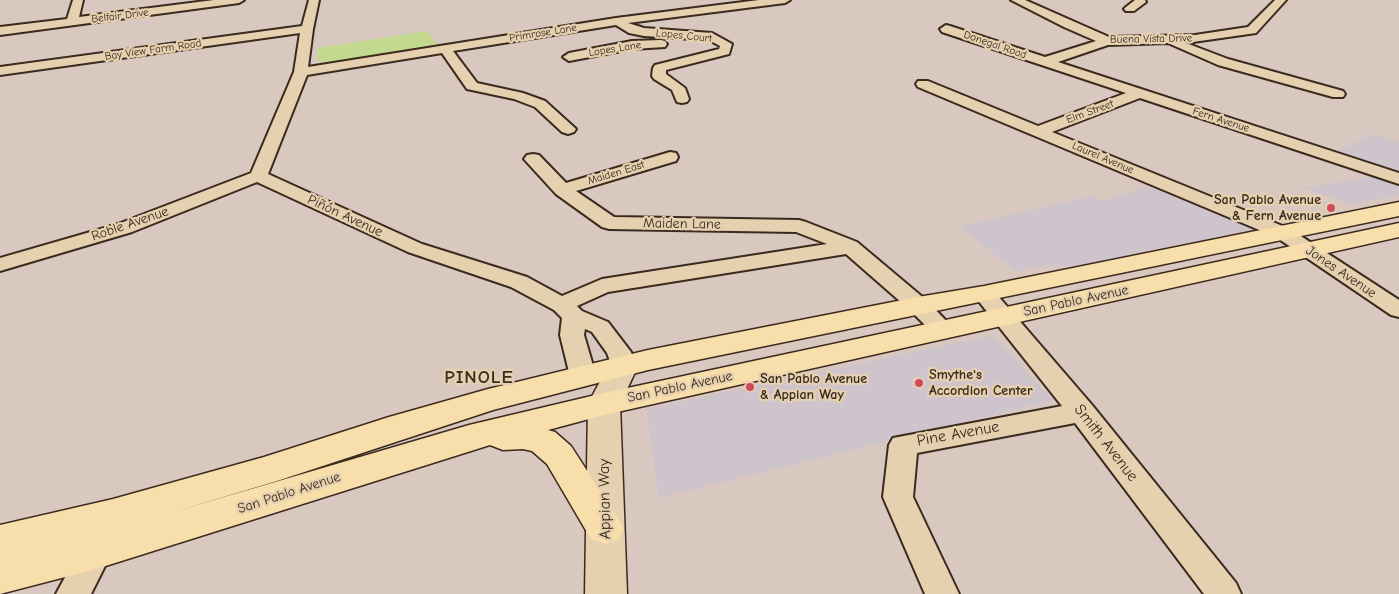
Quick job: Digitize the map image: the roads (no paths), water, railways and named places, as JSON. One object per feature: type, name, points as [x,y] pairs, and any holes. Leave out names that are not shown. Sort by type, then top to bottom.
[{"type":"main road","name":"San Pablo Avenue","points":[[623,366],[1399,209]]},
{"type":"main road","name":"San Pablo Avenue","points":[[0,542],[113,515],[264,471],[401,426],[488,400],[593,390],[943,330],[1399,230]]},
{"type":"main road","name":"Appian Way","points":[[606,594],[605,528],[593,390],[623,366]]},
{"type":"main road","name":"San Pablo Avenue","points":[[0,577],[96,552],[469,438],[593,390]]},
{"type":"main road","points":[[469,438],[524,436],[543,441],[559,455],[605,528]]},
{"type":"street","points":[[72,22],[78,0]]},
{"type":"street","name":"Belfair Drive","points":[[0,31],[239,0]]},
{"type":"street","points":[[258,176],[301,72],[307,29],[314,0]]},
{"type":"street","name":"Primrose Lane","points":[[301,72],[616,21],[785,0]]},
{"type":"street","name":"Buena Vista Drive","points":[[1016,0],[1107,41],[1195,39],[1252,30],[1281,0]]},
{"type":"street","points":[[1130,9],[1142,2],[1140,0]]},
{"type":"street","name":"Lopes Court","points":[[616,21],[630,29],[644,32],[688,34],[712,38],[726,44],[725,51],[660,68],[659,76],[678,88],[682,99]]},
{"type":"street","name":"Bay View Farm Road","points":[[0,71],[307,29]]},
{"type":"street","name":"Donegal Road","points":[[946,29],[1044,62]]},
{"type":"street","name":"Lopes Lane","points":[[569,57],[632,45],[683,41],[688,34]]},
{"type":"street","points":[[1169,40],[1223,62],[1338,94]]},
{"type":"street","points":[[1044,62],[1107,41]]},
{"type":"street","points":[[445,49],[472,86],[518,96],[540,104],[568,129]]},
{"type":"street","name":"Fern Avenue","points":[[1044,62],[1399,179]]},
{"type":"street","name":"Laurel Avenue","points":[[922,84],[1283,233]]},
{"type":"street","name":"Elm Street","points":[[1039,131],[1140,94]]},
{"type":"street","name":"Maiden East","points":[[562,190],[670,157]]},
{"type":"street","name":"Maiden Lane","points":[[534,159],[562,190],[609,223],[800,226],[850,246],[918,305],[943,330]]},
{"type":"street","name":"Roble Avenue","points":[[0,265],[125,228],[258,176]]},
{"type":"street","name":"Piñón Avenue","points":[[258,176],[415,248],[519,282],[600,327],[619,352],[623,366]]},
{"type":"street","name":"Jones Avenue","points":[[1283,233],[1399,310]]},
{"type":"street","points":[[593,390],[572,334],[568,310],[602,286],[850,246]]},
{"type":"street","name":"Smith Avenue","points":[[984,294],[1082,412],[1224,594]]},
{"type":"street","name":"Pine Avenue","points":[[942,594],[898,497],[903,445],[1082,412]]},
{"type":"street","points":[[73,594],[96,552]]},
{"type":"place","name":"San Pablo Avenue & Fern Avenue","points":[[1331,208]]},
{"type":"place","name":"Smythe's Accordion Center","points":[[919,383]]},
{"type":"place","name":"San Pablo Avenue & Appian Way","points":[[750,387]]},
{"type":"district","name":"PINOLE","points":[[479,378]]}]
